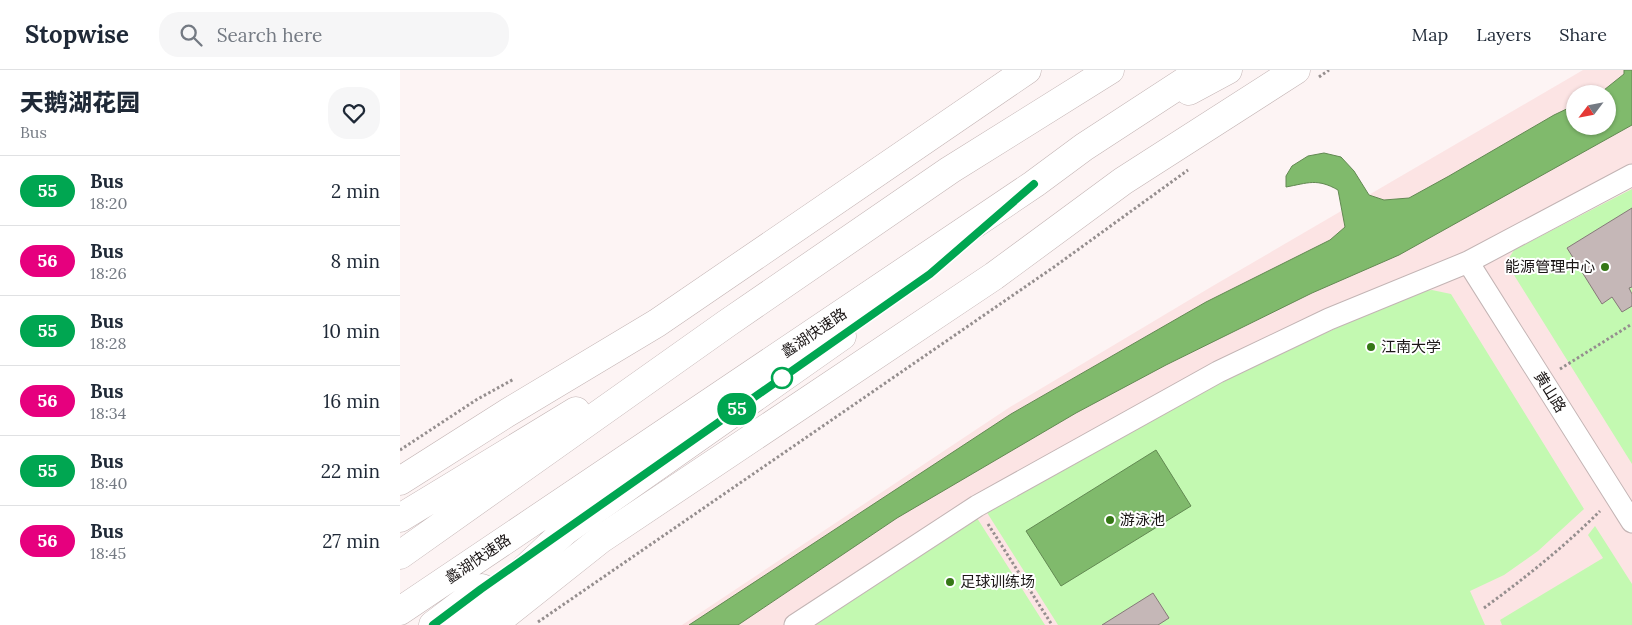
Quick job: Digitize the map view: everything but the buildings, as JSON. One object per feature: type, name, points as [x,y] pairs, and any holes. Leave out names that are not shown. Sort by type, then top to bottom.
[{"type":"main road","points":[[400,481],[515,408],[657,323],[1027,70]]},
{"type":"main road","points":[[400,556],[726,324],[950,170],[1085,70]]},
{"type":"main road","points":[[950,170],[1110,70]]},
{"type":"main road","name":"蠡湖快速路","points":[[400,611],[1034,184],[1084,147],[1202,70]]},
{"type":"main road","points":[[1084,147],[1228,70]]},
{"type":"main road","points":[[496,625],[504,616],[601,539],[994,276],[1123,181],[1304,76]]},
{"type":"main road","points":[[433,625],[481,589],[930,274],[1034,184]]},
{"type":"main road","points":[[400,518],[540,432],[726,324]]},
{"type":"main road","points":[[465,625],[565,531]]},
{"type":"street","points":[[795,625],[977,506],[1218,372],[1329,320],[1468,262],[1632,175]]},
{"type":"street","name":"黄山路","points":[[1468,262],[1632,522]]},
{"type":"path","points":[[1304,76],[1329,70]]},
{"type":"path","points":[[534,625],[1046,272],[1191,168]]},
{"type":"path","points":[[1542,380],[1632,324]]},
{"type":"path","points":[[1484,608],[1525,578],[1616,496]]},
{"type":"path","points":[[977,506],[1052,625]]},
{"type":"shaded area","name":"江南大学","points":[[1583,70],[1632,70],[1632,625],[682,625],[1010,407],[1211,287]]},
{"type":"shaded area","points":[[1624,70],[1632,70],[1632,125],[1616,134],[1616,85],[1610,85],[1624,74]]},
{"type":"shaded area","points":[[1566,109],[1566,135],[1614,135],[1399,255],[1312,293],[1166,365],[1076,413],[897,518],[738,625],[689,625],[1011,414],[1206,302],[1330,240],[1345,227],[1338,190],[1318,183],[1286,187],[1286,176],[1292,166],[1308,156],[1324,153],[1341,157],[1354,171],[1369,195],[1384,200],[1409,198]]},
{"type":"shaded area","points":[[1632,189],[1632,464],[1509,267],[1509,258],[1514,250]]},
{"type":"shaded area","points":[[1432,290],[1451,294],[1584,509],[1538,551],[1504,575],[1470,591],[1485,625],[1058,625],[986,511],[1236,373],[1417,292]]},
{"type":"shaded area","points":[[1156,450],[1191,506],[1061,586],[1026,531]]},
{"type":"shaded area","name":"足球训练场","points":[[977,518],[1045,625],[815,625]]},
{"type":"shaded area","points":[[1595,526],[1632,584],[1632,625],[1502,625],[1500,620],[1603,558],[1588,535]]},
{"type":"bus line","name":"55","points":[[433,625],[481,589],[930,274],[1034,184]]},
{"type":"place","name":"能源管理中心","points":[[1605,267]]},
{"type":"place","name":"江南大学","points":[[1371,347]]},
{"type":"place","name":"游泳池","points":[[1110,520]]},
{"type":"place","name":"足球训练场","points":[[950,582]]}]
